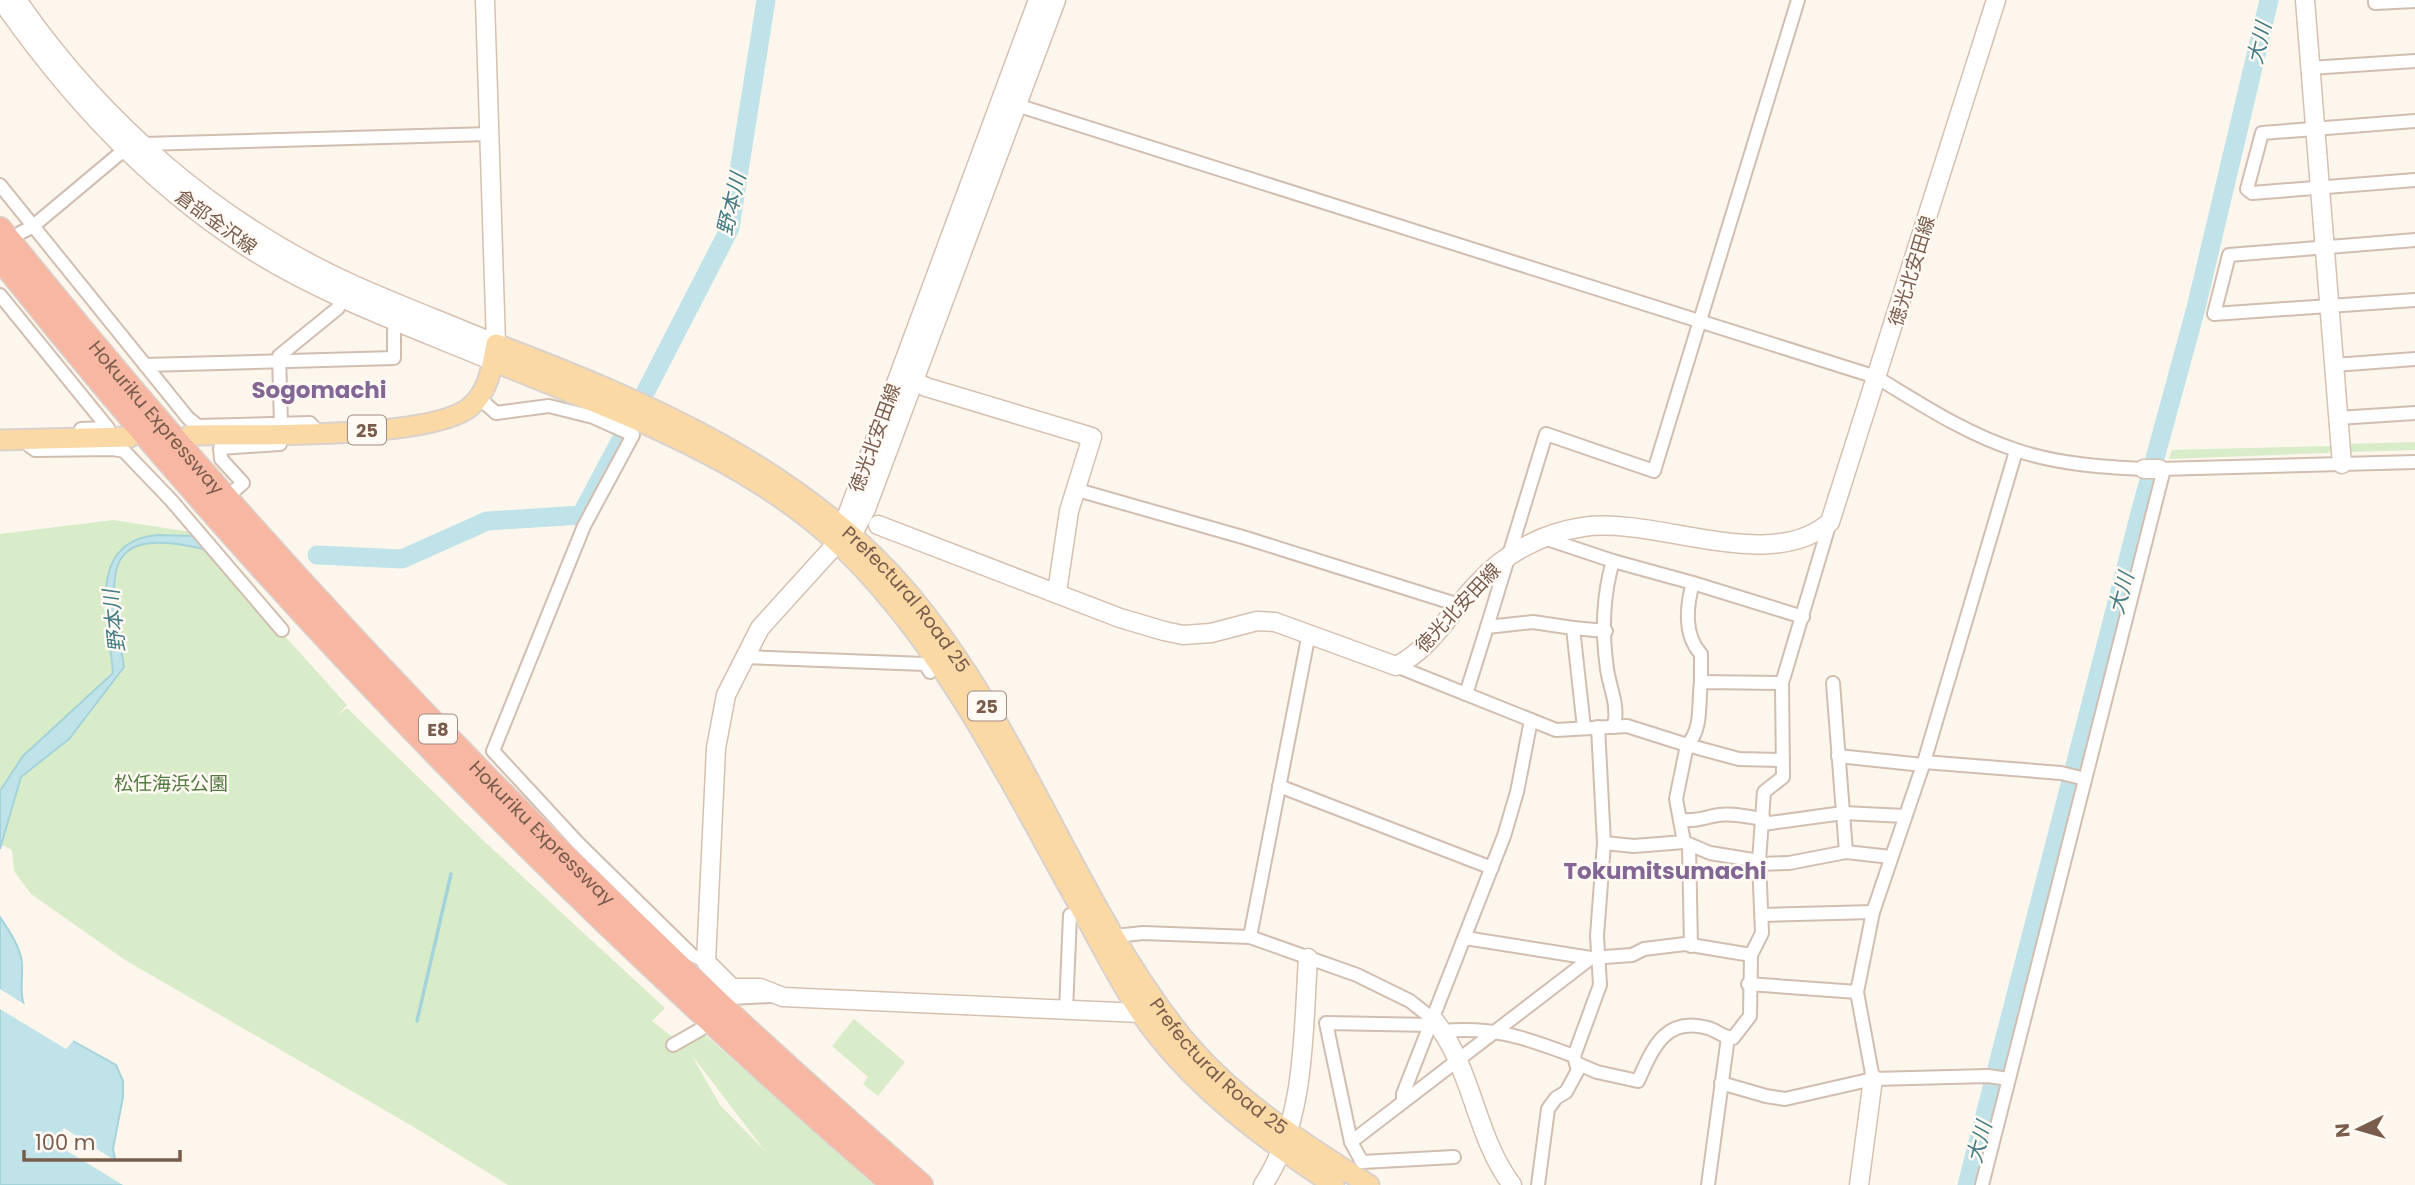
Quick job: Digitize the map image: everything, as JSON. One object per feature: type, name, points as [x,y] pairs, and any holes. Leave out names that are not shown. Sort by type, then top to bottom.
[{"type":"highway","name":"Hokuriku Expressway","points":[[17,230],[215,486],[440,731],[710,997],[921,1185]]},
{"type":"highway","name":"Hokuriku Expressway","points":[[0,258],[200,497],[429,747],[557,876],[698,1010],[894,1185]]},
{"type":"main road","name":"倉部金沢線","points":[[1,0],[72,94],[124,150],[199,212],[249,248],[343,298],[398,321],[495,352]]},
{"type":"main road","name":"倉部金沢線","points":[[17,0],[81,83],[117,121],[210,202],[270,240],[352,284],[495,352]]},
{"type":"main road","points":[[478,397],[490,376],[495,352],[491,134],[485,0]]},
{"type":"main road","points":[[1009,102],[1038,0]]},
{"type":"main road","points":[[906,377],[1009,102],[1056,0]]},
{"type":"main road","name":"徳光北安田線","points":[[843,535],[906,377],[1092,437],[1074,489],[1057,592],[1136,623],[1183,635],[1211,633],[1257,621],[1275,622],[1396,666],[1421,650],[1477,584],[1506,557],[1544,538],[1570,530],[1599,526],[1778,545],[1817,534],[1830,522],[1996,0]]},
{"type":"main road","points":[[2305,0],[2342,464]]},
{"type":"main road","name":"Prefectural Road 25","points":[[495,352],[553,366],[728,447],[843,535],[910,594],[982,696],[1115,936],[1180,1033],[1285,1143],[1334,1185]]},
{"type":"main road","name":"25","points":[[190,435],[412,427],[461,413],[478,397]]},
{"type":"main road","points":[[0,440],[130,437]]},
{"type":"main road","points":[[878,525],[1057,592]]},
{"type":"main road","points":[[843,535],[778,606],[743,657],[726,695],[718,732],[706,962],[732,988],[770,990],[783,997],[1141,1013]]},
{"type":"main road","name":"Prefectural Road 25","points":[[843,535],[944,670],[999,758],[1141,1013],[1218,1100],[1285,1143],[1369,1185]]},
{"type":"main road","points":[[1263,1185],[1285,1143],[1304,1023],[1308,958]]},
{"type":"main road","points":[[1436,1026],[1459,1059],[1489,1137],[1512,1185]]},
{"type":"main road","points":[[1858,1185],[1873,1079]]},
{"type":"street","points":[[1466,694],[1546,434],[1654,471],[1798,0]]},
{"type":"street","points":[[2375,0],[2375,3],[2415,1]]},
{"type":"street","points":[[2310,68],[2415,61]]},
{"type":"street","points":[[1009,102],[1876,377],[1970,431],[2016,451],[2097,467],[2155,469],[2415,462]]},
{"type":"street","points":[[2415,121],[2262,133],[2247,190],[2252,193],[2415,180]]},
{"type":"street","points":[[17,230],[124,150],[144,144],[491,134]]},
{"type":"street","points":[[0,185],[17,230],[145,365],[198,426],[310,423],[318,432],[312,440],[303,442],[220,448],[221,459],[243,483],[234,491]]},
{"type":"street","points":[[2415,240],[2229,256],[2214,314],[2415,300]]},
{"type":"street","points":[[0,295],[108,428],[26,431],[22,440],[35,450],[124,451],[282,630]]},
{"type":"street","points":[[281,424],[279,356],[338,308],[343,298]]},
{"type":"street","points":[[145,365],[394,358],[394,331],[398,321]]},
{"type":"street","points":[[2334,365],[2415,359]]},
{"type":"street","points":[[478,397],[496,413],[549,406],[593,417],[634,435],[584,526],[493,751],[578,843],[692,955],[706,962]]},
{"type":"street","points":[[2338,418],[2415,414]]},
{"type":"street","points":[[1873,1079],[1857,992],[1873,912],[1923,764],[2016,451]]},
{"type":"street","points":[[1982,1185],[2076,777],[2155,469]]},
{"type":"street","points":[[1074,489],[1246,538],[1460,605]]},
{"type":"street","points":[[192,527],[203,517]]},
{"type":"street","points":[[1304,1023],[1497,1030],[1575,1060],[1597,1072],[1638,1081],[1652,1050],[1664,1035],[1677,1026],[1705,1026],[1733,1038],[1750,1016],[1748,984],[1751,955],[1762,933],[1759,863],[1764,792],[1783,777],[1782,683],[1830,522]]},
{"type":"street","points":[[1544,538],[1803,617]]},
{"type":"street","points":[[1613,561],[1605,587],[1607,667],[1611,688],[1616,695],[1614,727]]},
{"type":"street","points":[[1692,946],[1686,843],[1676,799],[1687,745],[1699,716],[1701,654],[1691,643],[1688,602],[1693,583]]},
{"type":"street","points":[[1487,627],[1533,622],[1606,631]]},
{"type":"street","points":[[1573,628],[1584,728]]},
{"type":"street","points":[[1250,937],[1308,633]]},
{"type":"street","points":[[743,657],[925,664],[930,672]]},
{"type":"street","points":[[1396,666],[1556,730],[1598,727],[1640,729],[1739,759],[1783,761]]},
{"type":"street","points":[[1701,682],[1782,683]]},
{"type":"street","points":[[1833,683],[1846,852]]},
{"type":"street","points":[[1403,1102],[1403,1094],[1436,1026],[1492,868],[1517,792],[1531,720]]},
{"type":"street","points":[[1538,1185],[1548,1109],[1556,1098],[1566,1091],[1578,1070],[1575,1060],[1600,985],[1594,958],[1604,843],[1598,727]]},
{"type":"street","points":[[1838,757],[2076,777]]},
{"type":"street","points":[[1279,786],[1492,868]]},
{"type":"street","points":[[1680,821],[1730,815],[1763,822],[1843,813],[1905,816]]},
{"type":"street","points":[[1604,843],[1634,846],[1686,843],[1710,853],[1759,863],[1789,863],[1846,852],[1891,857]]},
{"type":"street","points":[[1763,915],[1873,912]]},
{"type":"street","points":[[1066,1010],[1070,915]]},
{"type":"street","points":[[1115,936],[1143,933],[1250,937],[1357,975],[1410,1001],[1436,1026]]},
{"type":"street","points":[[1465,938],[1594,958],[1692,946],[1751,955]]},
{"type":"street","points":[[1351,1142],[1594,958]]},
{"type":"street","points":[[1748,984],[1857,992]]},
{"type":"street","points":[[731,998],[769,996],[770,990]]},
{"type":"street","points":[[1326,1023],[1351,1142],[1362,1162],[1454,1157]]},
{"type":"street","points":[[673,1045],[701,1029]]},
{"type":"street","points":[[1708,1185],[1728,1037]]},
{"type":"street","points":[[1721,1083],[1766,1097],[1785,1099],[1873,1079],[1988,1076],[2005,1079]]},
{"type":"green space","points":[[2415,442],[2415,450],[2347,452],[2346,444]]},
{"type":"green space","points":[[2332,446],[2329,453],[2169,459],[2172,450]]},
{"type":"green space","name":"松任海浜公園","points":[[113,520],[191,532],[347,705],[338,715],[347,708],[485,842],[665,1008],[652,1021],[683,1045],[704,1034],[874,1185],[508,1185],[412,1126],[125,960],[31,894],[14,871],[12,850],[0,844],[0,534]],"holes":[[[691,1054],[765,1151],[720,1105]]]},
{"type":"green space","points":[[854,1019],[905,1062],[878,1096],[863,1084],[868,1077],[832,1046]]},
{"type":"water","name":"野本川","points":[[158,535],[194,536],[207,550],[169,543],[143,544],[126,552],[117,567],[114,586],[124,667],[69,739],[21,777],[0,849],[0,791],[23,756],[113,673],[106,609],[106,587],[110,568],[119,552],[135,541]]},
{"type":"water","points":[[0,917],[14,939],[21,957],[25,1008],[73,1041],[116,1065],[123,1081],[123,1097],[113,1149],[116,1164],[146,1185],[0,1185]]},
{"type":"pier","points":[[0,989],[75,1039],[66,1049],[0,1009]]},
{"type":"pier","points":[[64,1128],[149,1185],[123,1185],[54,1143]]},
{"type":"waterway","name":"野本川","points":[[646,391],[730,228],[766,0]]},
{"type":"waterway","name":"大川","points":[[1967,1185],[2139,517],[2196,308],[2269,0]]},
{"type":"waterway","name":"野本川","points":[[317,555],[402,559],[487,521],[581,515],[623,436]]},
{"type":"waterway","points":[[417,1021],[451,874]]},
{"type":"district","name":"Sogomachi","points":[[319,390]]},
{"type":"district","name":"Tokumitsumachi","points":[[1665,871]]}]
